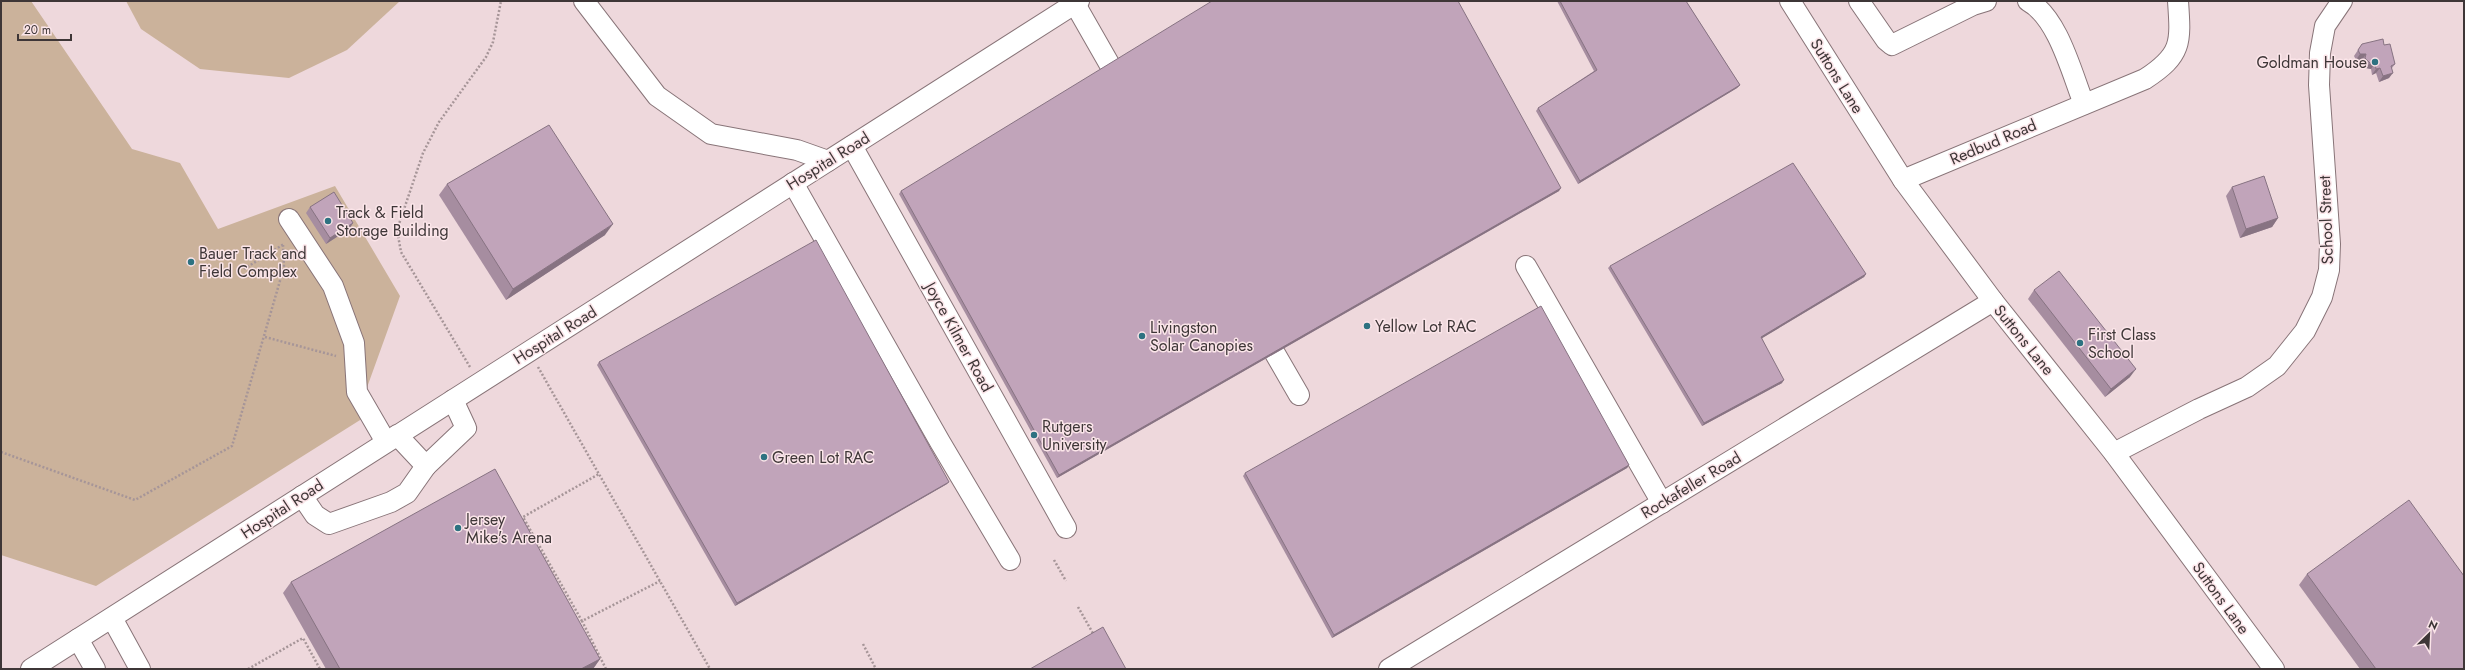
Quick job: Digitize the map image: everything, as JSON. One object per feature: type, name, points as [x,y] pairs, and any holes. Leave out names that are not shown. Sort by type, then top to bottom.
[{"type":"street","points":[[584,1],[657,96],[711,134],[797,150],[828,161]]},
{"type":"street","name":"Suttons Lane","points":[[1790,1],[1903,180],[1993,301],[2114,453],[2274,669]]},
{"type":"street","points":[[1859,1],[1886,40],[1892,45],[1973,5],[1986,1]]},
{"type":"street","points":[[2028,1],[2042,11],[2053,27],[2084,104]]},
{"type":"street","name":"Redbud Road","points":[[1903,180],[2145,79],[2170,60],[2177,47],[2180,31],[2178,1]]},
{"type":"street","name":"School Street","points":[[2114,453],[2199,409],[2247,387],[2277,366],[2305,331],[2318,304],[2329,270],[2330,244],[2319,85],[2320,53],[2325,26],[2342,1]]},
{"type":"street","points":[[1077,2],[1131,101]]},
{"type":"street","name":"Hospital Road","points":[[31,669],[1077,2]]},
{"type":"street","name":"Joyce Kilmer Road","points":[[852,146],[1066,528]]},
{"type":"street","points":[[793,183],[940,442],[1010,560]]},
{"type":"street","points":[[290,233],[333,286],[354,343],[357,392],[392,439],[426,466]]},
{"type":"street","points":[[1526,266],[1662,503]]},
{"type":"street","name":"Rockafeller Road","points":[[1389,669],[1993,301]]},
{"type":"street","points":[[1254,316],[1299,395]]},
{"type":"street","points":[[302,496],[315,515],[329,524],[391,502],[407,493],[426,466],[466,428],[453,400]]},
{"type":"street","points":[[112,618],[140,669]]},
{"type":"street","points":[[78,639],[95,669]]},
{"type":"path","points":[[470,368],[401,252],[397,230],[424,154],[439,122],[486,57],[493,42],[501,1]]},
{"type":"path","points":[[244,269],[290,233]]},
{"type":"path","points":[[1,452],[135,500],[232,446],[265,337],[284,267],[290,233]]},
{"type":"path","points":[[265,337],[354,360]]},
{"type":"path","points":[[535,363],[710,669]]},
{"type":"path","points":[[599,474],[523,517],[582,621],[606,669]]},
{"type":"path","points":[[1054,560],[1066,581]]},
{"type":"path","points":[[582,621],[660,581]]},
{"type":"path","points":[[1078,607],[1097,642]]},
{"type":"path","points":[[248,669],[303,638],[320,669]]},
{"type":"path","points":[[863,644],[876,669]]},
{"type":"shaded area","name":"Bauer Track and Field Complex","points":[[1,1],[31,1],[132,149],[180,163],[218,229],[335,186],[400,296],[365,393],[376,410],[96,586],[1,555]]},
{"type":"shaded area","points":[[126,1],[400,1],[347,50],[289,78],[200,69],[141,29]]},
{"type":"building","name":"Livingston Solar Canopies","points":[[1212,1],[1458,1],[1561,188],[1059,475],[901,191]]},
{"type":"building","points":[[1560,1],[1686,1],[1740,85],[1580,181],[1538,108],[1597,70]]},
{"type":"building","name":"Goldman House","points":[[2383,39],[2384,45],[2390,44],[2395,64],[2391,66],[2393,73],[2383,76],[2380,68],[2376,69],[2375,63],[2370,63],[2365,58],[2366,54],[2360,54],[2358,50],[2362,44]]},
{"type":"building","points":[[549,125],[613,224],[513,289],[447,184]]},
{"type":"building","points":[[1793,163],[1866,274],[1761,337],[1784,380],[1704,423],[1610,266]]},
{"type":"building","points":[[2264,176],[2278,218],[2246,229],[2232,187]]},
{"type":"building","name":"Track & Field Storage Building","points":[[334,192],[353,223],[330,238],[310,207]]},
{"type":"building","points":[[816,240],[949,482],[737,603],[599,362]]},
{"type":"building","points":[[2059,271],[2136,369],[2111,389],[2034,290]]},
{"type":"building","points":[[1541,306],[1629,465],[1334,635],[1245,473]]},
{"type":"building","name":"Jersey Mike's Arena","points":[[495,469],[600,659],[581,669],[340,669],[291,582]]},
{"type":"building","points":[[2409,500],[2464,576],[2464,669],[2376,669],[2307,574]]},
{"type":"building","points":[[1103,627],[1126,669],[1030,669]]},
{"type":"place","name":"Goldman House","points":[[2375,62]]},
{"type":"place","name":"Track & Field Storage Building","points":[[328,221]]},
{"type":"place","name":"Bauer Track and Field Complex","points":[[191,262]]},
{"type":"place","name":"Yellow Lot RAC","points":[[1367,326]]},
{"type":"place","name":"Livingston Solar Canopies","points":[[1142,336]]},
{"type":"place","name":"First Class School","points":[[2080,343]]},
{"type":"place","name":"Rutgers University","points":[[1034,435]]},
{"type":"place","name":"Green Lot RAC","points":[[764,457]]},
{"type":"place","name":"Jersey Mike's Arena","points":[[458,528]]}]
